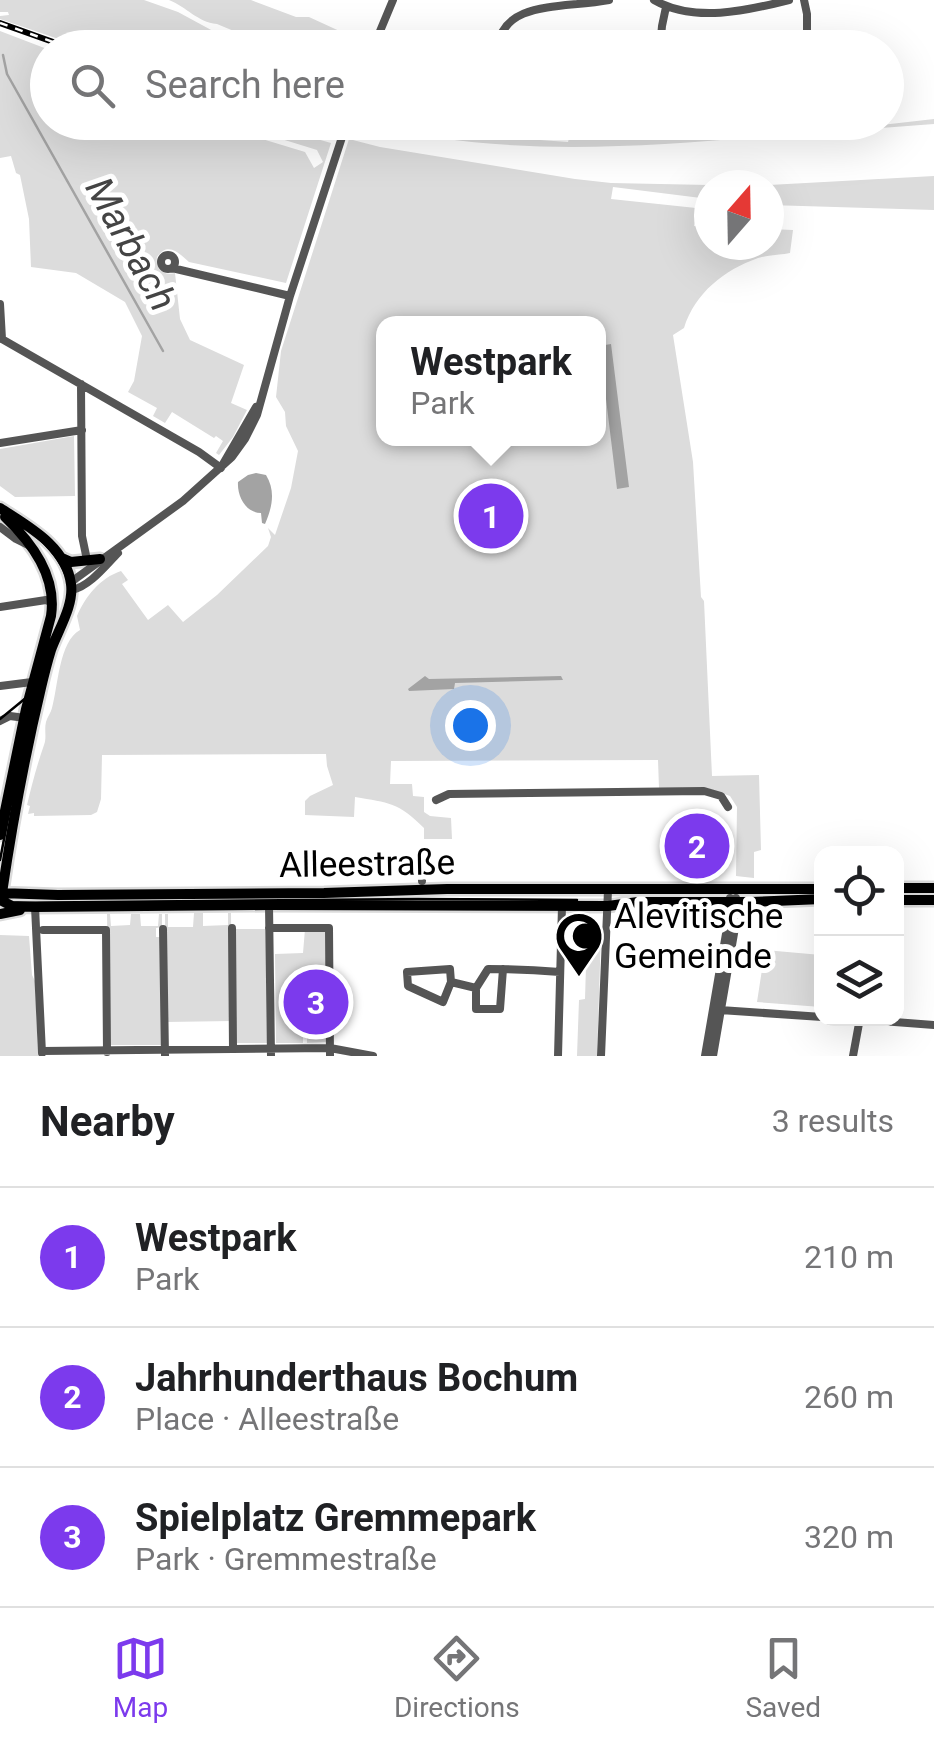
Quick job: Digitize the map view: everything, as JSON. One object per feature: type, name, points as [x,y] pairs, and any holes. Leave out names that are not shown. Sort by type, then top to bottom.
[{"type":"main road","points":[[0,510],[42,537],[61,558],[71,562],[100,559]]},
{"type":"main road","points":[[0,510],[39,560],[50,582],[52,603],[32,682],[0,895]]},
{"type":"main road","points":[[0,835],[29,719],[69,589],[61,558]]},
{"type":"main road","points":[[39,560],[69,589]]},
{"type":"main road","points":[[52,603],[69,589]]},
{"type":"main road","points":[[904,888],[934,888]]},
{"type":"main road","name":"Alleestraße","points":[[0,895],[814,889]]},
{"type":"main road","name":"Alleestraße","points":[[0,895],[12,906],[36,907],[608,906],[638,902],[814,900]]},
{"type":"main road","points":[[904,900],[934,900]]},
{"type":"main road","name":"Alleestraße","points":[[0,914],[36,907]]},
{"type":"street","points":[[380,30],[393,0]]},
{"type":"street","points":[[528,1],[609,0]]},
{"type":"street","points":[[654,0],[693,13],[788,0]]},
{"type":"street","points":[[804,0],[807,30]]},
{"type":"street","points":[[500,30],[513,7]]},
{"type":"street","points":[[662,30],[666,7]]},
{"type":"street","points":[[69,589],[100,559],[183,502],[232,458],[245,439],[257,415],[290,296],[341,140]]},
{"type":"street","points":[[172,268],[290,296]]},
{"type":"street","points":[[0,304],[1,338],[199,452],[220,468]]},
{"type":"street","points":[[81,384],[82,536],[88,560]]},
{"type":"street","points":[[0,443],[82,430]]},
{"type":"street","points":[[0,528],[30,546]]},
{"type":"street","points":[[69,589],[78,590],[85,585],[125,545]]},
{"type":"street","points":[[0,607],[46,600],[52,603]]},
{"type":"street","points":[[0,686],[32,682]]},
{"type":"street","points":[[0,721],[10,716],[29,719]]},
{"type":"street","points":[[436,800],[450,794],[704,791],[725,798],[728,807]]},
{"type":"street","points":[[709,1056],[720,1010],[733,889]]},
{"type":"street","points":[[608,890],[601,1055],[612,1056]]},
{"type":"street","points":[[709,1056],[733,902]]},
{"type":"street","points":[[269,905],[271,1052]]},
{"type":"street","points":[[558,1056],[562,906]]},
{"type":"street","points":[[36,907],[42,1054],[234,1049],[373,1056]]},
{"type":"street","points":[[232,928],[234,1049]]},
{"type":"street","points":[[269,928],[329,928],[330,1052]]},
{"type":"street","points":[[164,929],[165,1053]]},
{"type":"street","points":[[42,930],[106,930],[107,1054]]},
{"type":"street","points":[[450,969],[451,982],[443,1002],[408,986],[407,972],[450,969]]},
{"type":"street","points":[[503,969],[500,1010],[476,1010],[476,988],[488,969],[503,969],[531,970],[560,972]]},
{"type":"street","points":[[451,982],[476,988]]},
{"type":"street","points":[[720,1010],[814,1016]]},
{"type":"street","points":[[904,1023],[934,1025]]},
{"type":"street","points":[[852,1056],[858,1026]]},
{"type":"shaded area","points":[[0,0],[144,0],[211,30],[32,30],[0,19],[9,15],[0,12]]},
{"type":"shaded area","points":[[169,0],[251,0],[337,30],[231,30]]},
{"type":"shaded area","points":[[0,31],[30,42],[30,140],[266,140],[305,152],[314,168],[323,162],[317,150],[285,140],[331,143],[286,283],[189,262],[169,249],[157,257],[161,271],[175,273],[180,319],[190,340],[244,365],[231,403],[247,410],[219,455],[216,453],[223,441],[216,436],[172,412],[165,423],[153,416],[157,408],[128,392],[134,381],[142,336],[125,302],[76,273],[31,267],[29,219],[20,175],[11,156],[0,158]]},
{"type":"shaded area","points":[[934,119],[934,124],[904,127],[904,122]]},
{"type":"shaded area","points":[[349,140],[575,179],[694,185],[694,197],[613,187],[611,199],[694,208],[694,260],[754,260],[712,284],[695,304],[684,328],[673,335],[693,462],[712,776],[759,775],[761,850],[754,852],[754,878],[736,876],[737,807],[730,796],[707,788],[659,788],[658,760],[391,761],[390,784],[412,784],[413,796],[424,797],[424,812],[451,818],[452,839],[424,839],[424,828],[400,808],[355,797],[354,817],[305,815],[305,801],[333,785],[326,754],[102,755],[97,812],[28,814],[63,654],[80,630],[77,616],[84,602],[106,578],[121,571],[128,580],[122,584],[148,620],[168,605],[183,622],[217,595],[268,546],[268,528],[275,535],[291,488],[298,451],[286,426],[285,412],[276,397],[281,351]]},
{"type":"shaded area","points":[[457,140],[715,140],[561,147]]},
{"type":"shaded area","points":[[934,176],[934,210],[784,205],[784,184]]},
{"type":"shaded area","points":[[784,230],[793,230],[790,253],[784,254]]},
{"type":"shaded area","points":[[611,344],[629,487],[617,489],[606,399],[606,345]]},
{"type":"shaded area","points":[[74,436],[75,496],[15,497],[0,486],[0,449]]},
{"type":"shaded area","points":[[256,473],[266,475],[271,487],[271,506],[265,524],[261,513],[244,503],[238,487],[238,482]]},
{"type":"shaded area","points":[[425,676],[561,676],[563,680],[455,683],[454,689],[409,691]]},
{"type":"shaded area","points":[[194,913],[203,913],[203,926],[228,925],[231,913],[232,1021],[166,1022],[165,914],[168,927],[193,927]]},
{"type":"shaded area","points":[[107,914],[111,926],[130,925],[131,914],[140,914],[141,926],[158,926],[162,914],[162,927],[156,928],[156,937],[161,937],[162,1045],[109,1045]]},
{"type":"shaded area","points":[[234,929],[266,929],[267,1043],[235,1043]]},
{"type":"shaded area","points":[[305,929],[327,929],[327,1042],[307,1043],[307,1031],[303,1031],[303,1043],[276,1043],[275,954],[303,953]]},
{"type":"shaded area","points":[[587,932],[601,933],[597,1056],[577,1056],[579,1000],[585,999]]},
{"type":"shaded area","points":[[0,935],[29,936],[38,1056],[0,1056]]},
{"type":"shaded area","points":[[765,950],[814,954],[814,1006],[757,1002]]},
{"type":"waterway","name":"Marbach","points":[[3,55],[7,74],[30,115]]},
{"type":"waterway","name":"Marbach","points":[[44,140],[163,351]]},
{"type":"tram line","points":[[0,507],[51,552],[69,587],[67,609],[43,670],[28,724],[0,860]]},
{"type":"tram line","points":[[0,719],[27,697],[36,683]]},
{"type":"tram line","points":[[0,903],[577,900]]},
{"type":"railway","points":[[0,23],[30,34]]},
{"type":"place","name":"Westpark","points":[[491,516]]},
{"type":"place","name":"Jahrhunderthaus Bochum","points":[[697,846]]},
{"type":"place","name":"Alevitische Gemeinde","points":[[579,978]]},
{"type":"place","name":"Spielplatz Gremmepark","points":[[316,1002]]}]
